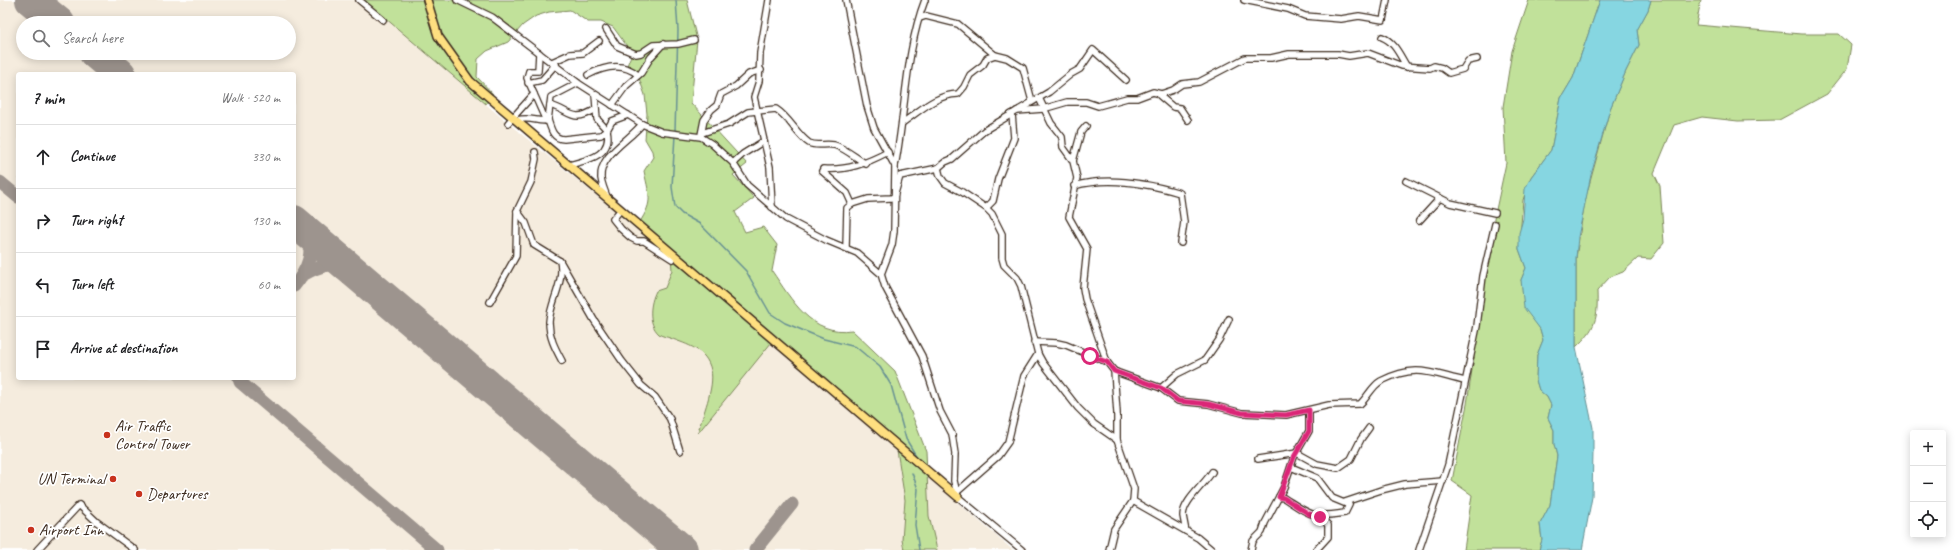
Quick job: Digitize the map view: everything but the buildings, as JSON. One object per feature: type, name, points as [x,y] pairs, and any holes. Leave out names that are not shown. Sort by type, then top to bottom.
[{"type":"main road","points":[[426,0],[438,36],[455,62],[470,81],[958,495]]},
{"type":"street","points":[[359,0],[383,20]]},
{"type":"street","points":[[457,0],[492,17],[554,63],[578,83],[642,124],[662,132],[701,135],[729,124],[748,112],[776,109],[789,120],[808,142],[813,145],[831,144],[866,164]]},
{"type":"street","points":[[769,0],[760,53],[761,70],[754,97],[770,167],[772,208]]},
{"type":"street","points":[[846,0],[867,106],[874,128],[895,166]]},
{"type":"street","points":[[881,274],[894,231],[895,166],[910,55],[925,0]]},
{"type":"street","points":[[1244,0],[1288,9],[1305,16],[1341,19],[1359,16],[1383,20],[1387,0]]},
{"type":"street","points":[[920,18],[926,16],[958,24],[996,55],[1007,58],[1023,68],[1032,101]]},
{"type":"street","points":[[606,29],[617,46],[636,54],[653,45],[678,44],[694,40]]},
{"type":"street","points":[[1382,37],[1388,39],[1395,46],[1407,67]]},
{"type":"street","points":[[528,83],[542,80],[554,63],[570,54],[583,54],[599,41]]},
{"type":"street","points":[[612,105],[626,86],[638,75],[663,44]]},
{"type":"street","points":[[894,197],[900,176],[938,168],[945,162],[952,159],[985,130],[1039,98],[1080,69],[1093,50],[1126,80]]},
{"type":"street","points":[[539,53],[539,69],[538,71],[529,71],[527,78],[528,83],[554,135],[559,139],[577,136],[593,137],[600,135],[607,130]]},
{"type":"street","points":[[1015,113],[1043,109],[1067,102],[1086,102],[1098,106],[1127,98],[1136,98],[1153,92],[1161,94],[1173,90],[1182,84],[1199,82],[1226,69],[1236,61],[1245,58],[1271,58],[1289,54],[1338,54],[1349,56],[1368,53],[1395,64],[1407,67],[1430,68],[1434,66],[1442,68],[1449,73],[1463,69],[1468,61],[1477,59]]},
{"type":"street","points":[[902,123],[923,110],[927,104],[949,94],[958,94],[964,87],[970,75],[982,65],[987,58],[996,55]]},
{"type":"street","points":[[588,75],[600,68],[615,66],[628,68],[638,75]]},
{"type":"street","points":[[701,135],[704,120],[711,110],[717,105],[721,94],[736,86],[749,74],[761,70]]},
{"type":"street","points":[[547,120],[553,95],[564,92],[578,83]]},
{"type":"street","points":[[516,119],[534,94]]},
{"type":"street","points":[[596,95],[597,119],[607,130]]},
{"type":"street","points":[[1160,96],[1172,107],[1180,108],[1188,120]]},
{"type":"street","points":[[1039,98],[1043,109],[1055,129],[1062,137],[1063,147],[1073,161],[1077,178],[1074,186],[1069,217],[1086,249],[1087,258],[1083,288],[1085,299],[1107,362],[1114,371],[1161,388],[1178,401],[1208,404],[1242,413],[1286,415],[1342,403],[1360,404],[1382,381],[1406,371],[1429,372],[1465,381]]},
{"type":"street","points":[[550,105],[558,107],[571,116],[585,115],[596,109]]},
{"type":"street","points":[[986,208],[993,201],[998,179],[1014,138],[1015,113]]},
{"type":"street","points":[[569,165],[598,156],[606,142],[607,130],[612,121],[628,116]]},
{"type":"street","points":[[508,123],[516,119],[528,118],[547,120]]},
{"type":"street","points":[[608,199],[603,184],[602,169],[607,159],[635,133],[642,124]]},
{"type":"street","points":[[1073,161],[1082,132],[1086,126]]},
{"type":"street","points":[[701,135],[727,156],[747,185],[786,219],[811,233],[857,252],[881,274],[890,299],[922,356],[940,411],[952,434],[955,454],[954,475],[958,495],[1022,550]]},
{"type":"street","points":[[733,163],[743,154],[764,141]]},
{"type":"street","points":[[490,302],[516,256],[517,211],[531,182],[536,159],[535,152]]},
{"type":"street","points":[[852,204],[847,193],[823,170],[834,170],[866,164],[888,152]]},
{"type":"street","points":[[938,168],[940,176],[945,183],[953,186],[986,208],[1002,234],[1002,258],[1004,265],[1017,278],[1021,286],[1034,342],[1043,363],[1078,408],[1094,424],[1117,440]]},
{"type":"street","points":[[1074,186],[1089,182],[1110,180],[1164,188],[1180,193],[1184,222],[1181,243]]},
{"type":"street","points":[[1406,181],[1450,203],[1495,213]]},
{"type":"street","points":[[846,247],[848,227],[847,208],[852,204],[868,199],[894,197]]},
{"type":"street","points":[[1419,221],[1440,198]]},
{"type":"street","points":[[517,211],[526,224],[534,245],[560,261],[594,320],[622,361],[641,385],[655,397],[670,419],[680,451]]},
{"type":"street","points":[[618,213],[613,219],[631,238],[638,241],[644,241],[672,259]]},
{"type":"street","points":[[1419,550],[1443,481],[1477,326],[1483,276],[1495,224]]},
{"type":"street","points":[[560,261],[560,278],[550,317],[550,327],[553,344],[562,361]]},
{"type":"street","points":[[1161,388],[1177,374],[1205,360],[1219,340],[1229,318]]},
{"type":"street","points":[[1034,342],[1066,345],[1105,363],[1107,362]]},
{"type":"street","points":[[958,495],[998,456],[1008,442],[1024,376],[1038,354]]},
{"type":"street","points":[[1109,550],[1114,529],[1133,501],[1134,489],[1117,440],[1118,413],[1114,371]]},
{"type":"street","points":[[1252,550],[1253,541],[1262,532],[1265,523],[1279,497],[1297,453],[1309,431],[1309,410]]},
{"type":"street","points":[[1258,459],[1297,453],[1317,464],[1338,468],[1351,458],[1361,438],[1369,428]]},
{"type":"street","points":[[1279,497],[1284,498],[1309,514],[1320,517],[1345,513],[1349,505],[1345,502],[1332,498],[1317,478],[1291,467]]},
{"type":"street","points":[[1186,532],[1183,514],[1191,497],[1207,480],[1212,472]]},
{"type":"street","points":[[1345,502],[1393,487],[1443,481]]},
{"type":"street","points":[[1133,501],[1186,532],[1212,550]]},
{"type":"street","points":[[36,550],[78,505],[135,550]]},
{"type":"street","points":[[1316,550],[1328,536],[1328,525],[1320,517]]},
{"type":"shaded area","points":[[0,0],[364,0],[508,123],[671,257],[1013,550],[0,550]]},
{"type":"green space","points":[[364,0],[687,0],[697,40],[691,103],[747,164],[733,175],[754,198],[735,212],[745,232],[763,227],[777,245],[772,271],[795,304],[804,314],[814,322],[825,327],[838,330],[852,330],[895,371],[926,451],[929,516],[937,550],[904,550],[902,540],[905,500],[897,450],[771,343],[698,433],[710,393],[712,377],[711,370],[709,363],[701,352],[690,346],[660,335],[655,329],[651,319],[652,301],[656,291],[665,288],[672,270],[671,257],[636,228],[648,206],[649,195],[644,171],[653,157],[652,151],[645,139],[647,114],[645,95],[639,78],[633,76],[626,68],[632,53],[613,27],[601,22],[588,22],[570,10],[549,12],[536,16],[523,25],[508,42],[487,51],[478,59],[477,77],[493,94],[486,104]]},
{"type":"green space","points":[[1529,0],[1600,0],[1573,78],[1561,98],[1551,150],[1531,177],[1523,200],[1519,249],[1526,268],[1521,280],[1534,319],[1540,329],[1543,340],[1537,355],[1536,380],[1539,390],[1547,397],[1551,405],[1548,418],[1554,430],[1554,444],[1557,456],[1550,505],[1540,524],[1542,540],[1539,550],[1464,550],[1472,495],[1452,481],[1467,404],[1494,219],[1506,163],[1503,107],[1512,51]]},
{"type":"green space","points":[[1651,0],[1701,0],[1696,25],[1801,34],[1839,34],[1851,45],[1847,69],[1827,94],[1779,120],[1738,121],[1702,117],[1674,125],[1654,173],[1660,186],[1664,243],[1651,259],[1638,258],[1623,272],[1610,277],[1597,291],[1597,309],[1592,328],[1576,347],[1576,258],[1585,200],[1610,109],[1639,45],[1637,30],[1648,10]]},
{"type":"water","points":[[1600,0],[1651,0],[1648,10],[1637,30],[1639,45],[1610,109],[1591,175],[1578,237],[1576,258],[1576,347],[1593,428],[1592,497],[1582,550],[1539,550],[1542,540],[1540,524],[1550,505],[1557,456],[1554,444],[1554,430],[1548,418],[1551,405],[1547,397],[1539,390],[1536,380],[1537,355],[1543,340],[1540,329],[1524,308],[1521,280],[1526,268],[1519,249],[1519,233],[1523,219],[1525,189],[1531,177],[1551,150],[1561,98],[1573,78]]},
{"type":"waterway","points":[[675,131],[678,30],[676,0]]},
{"type":"waterway","points":[[675,135],[672,187],[675,207],[682,214],[700,224],[746,271],[770,313],[785,323],[824,339],[856,347],[880,367],[891,385],[906,439],[918,459]]},
{"type":"waterway","points":[[912,473],[918,489],[915,525],[919,550]]},
{"type":"taxiway","points":[[0,182],[16,195]]},
{"type":"taxiway","points":[[296,284],[309,260],[310,246],[306,231]]},
{"type":"taxiway","points":[[303,275],[325,266],[350,266]]},
{"type":"taxiway","points":[[240,380],[437,550]]},
{"type":"taxiway","points":[[755,550],[792,504]]},
{"type":"runway","points":[[31,0],[50,16]]},
{"type":"runway","points":[[103,60],[118,72]]},
{"type":"runway","points":[[296,223],[682,550]]},
{"type":"place","name":"Air Traffic Control Tower","points":[[107,435]]},
{"type":"place","name":"UN Terminal","points":[[113,479]]},
{"type":"place","name":"Departures","points":[[139,494]]},
{"type":"place","name":"Airport Inn","points":[[31,530]]},
{"type":"route","points":[[1090,356],[1105,363],[1107,362],[1114,371],[1161,388],[1178,401],[1208,404],[1242,413],[1286,415],[1309,410],[1309,431],[1294,457],[1279,497],[1284,498],[1309,514],[1320,517]]}]
